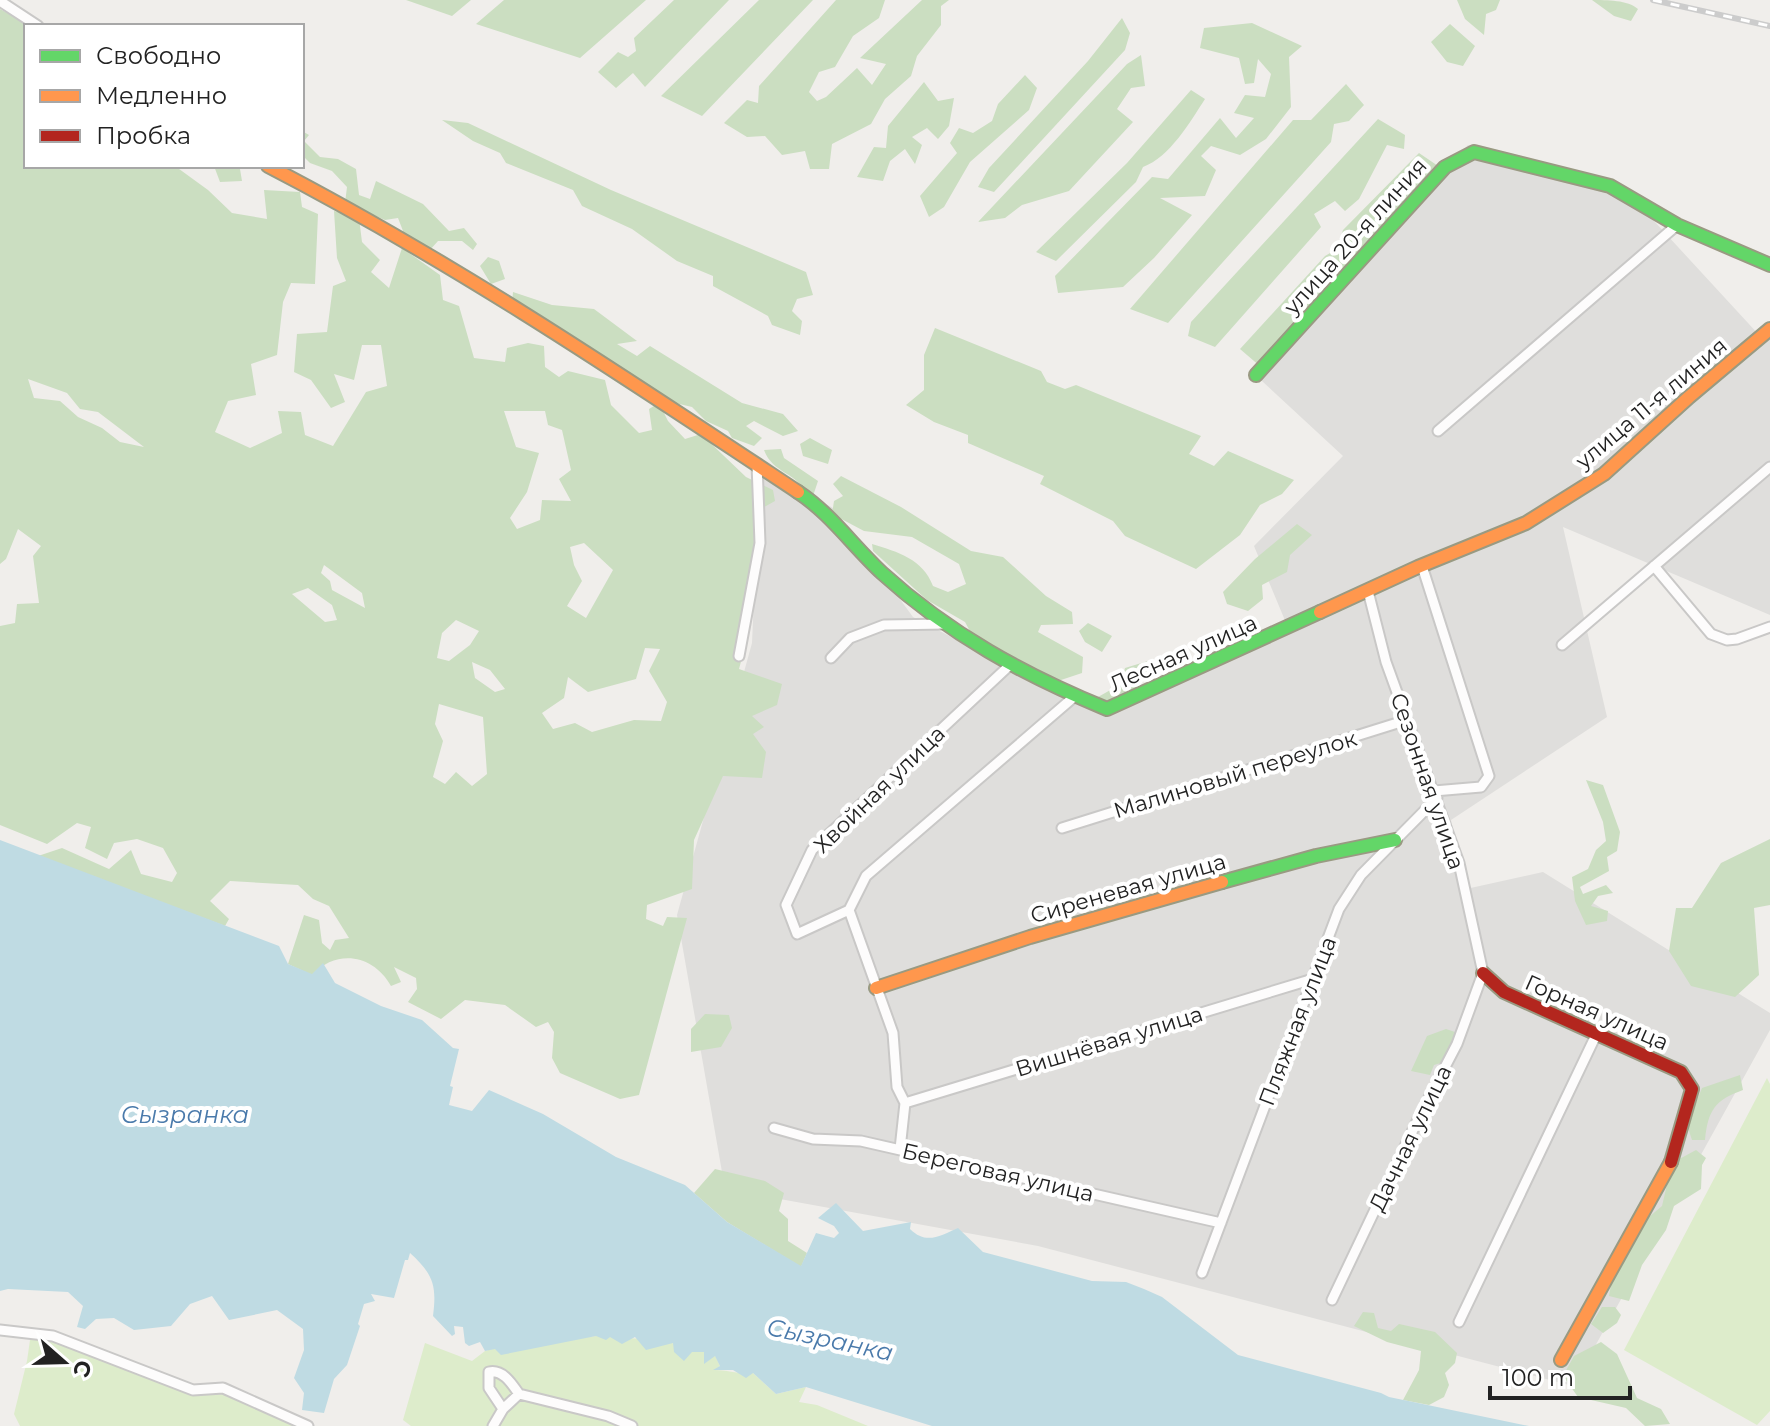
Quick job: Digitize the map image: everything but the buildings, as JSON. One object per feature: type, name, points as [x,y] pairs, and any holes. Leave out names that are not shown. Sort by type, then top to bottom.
[{"type":"street","points":[[0,1],[35,24]]},
{"type":"street","name":"улица 20-я линия","points":[[1256,375],[1445,167],[1474,152],[1610,186],[1677,225],[1770,265]]},
{"type":"street","name":"Лесная улица","points":[[272,168],[361,214],[757,464],[807,498],[883,574],[971,643],[1107,709],[1422,566],[1514,528]]},
{"type":"street","points":[[1438,431],[1677,225]]},
{"type":"street","name":"улица 11-я линия","points":[[1514,528],[1604,474],[1770,329]]},
{"type":"street","points":[[739,656],[760,543],[757,464]]},
{"type":"street","points":[[1562,645],[1770,467]]},
{"type":"street","points":[[1422,566],[1489,776],[1481,787],[1436,794]]},
{"type":"street","points":[[1654,566],[1711,634],[1727,640],[1737,639],[1770,627]]},
{"type":"street","name":"Сезонная улица","points":[[1368,591],[1386,662],[1459,863],[1483,973]]},
{"type":"street","points":[[831,658],[850,638],[884,625],[947,624]]},
{"type":"street","name":"Хвойная улица","points":[[849,910],[797,934],[786,905],[812,850],[1011,664]]},
{"type":"street","points":[[900,1149],[905,1103],[897,1087],[893,1033],[849,910],[866,876],[1075,696]]},
{"type":"street","name":"Малиновый переулок","points":[[1062,828],[1407,720]]},
{"type":"street","name":"Пляжная улица","points":[[1202,1273],[1339,909],[1361,875],[1436,794]]},
{"type":"street","name":"Сиреневая улица","points":[[876,988],[955,959],[1137,905],[1344,848],[1395,840]]},
{"type":"street","name":"Горная улица","points":[[1483,973],[1504,992],[1681,1072],[1692,1089],[1672,1160],[1561,1360]]},
{"type":"street","name":"Дачная улица","points":[[1332,1300],[1457,1044],[1483,973]]},
{"type":"street","name":"Вишнёвая улица","points":[[905,1103],[1313,979]]},
{"type":"street","points":[[1459,1322],[1597,1033]]},
{"type":"street","name":"Береговая улица","points":[[774,1128],[813,1139],[861,1141],[900,1149],[1221,1223]]},
{"type":"street","points":[[0,1330],[53,1336],[193,1390],[223,1388],[308,1426]]},
{"type":"street","points":[[503,1409],[489,1388],[489,1372],[503,1374],[519,1394],[608,1416],[632,1426]]},
{"type":"street","points":[[493,1426],[503,1409],[519,1394]]},
{"type":"shaded area","points":[[1468,145],[1620,184],[1760,336],[1770,325],[1770,615],[1563,527],[1607,717],[1451,820],[1466,889],[1543,872],[1770,1013],[1770,1030],[1573,1386],[1038,1246],[725,1189],[677,915],[752,643],[760,466],[833,508],[913,617],[1105,717],[1289,630],[1254,546],[1343,456],[1250,370]]},
{"type":"green space","points":[[406,0],[471,0],[452,16]]},
{"type":"green space","points":[[504,0],[646,0],[580,58],[476,24]]},
{"type":"green space","points":[[674,0],[729,0],[645,87],[633,73],[616,88],[598,72],[618,52],[628,57],[636,51],[634,38]]},
{"type":"green space","points":[[759,0],[813,0],[702,116],[661,96]]},
{"type":"green space","points":[[836,0],[885,0],[879,18],[853,36],[835,67],[819,72],[809,92],[817,101],[826,97],[857,68],[872,85],[886,64],[860,58],[922,0],[949,0],[941,6],[941,25],[917,56],[911,76],[885,99],[871,124],[832,144],[829,169],[810,169],[805,151],[782,155],[765,136],[747,137],[724,123],[747,100],[758,103],[759,86]]},
{"type":"green space","points":[[1457,0],[1500,0],[1496,10],[1486,14],[1484,35],[1465,19]]},
{"type":"green space","points":[[1592,0],[1623,2],[1638,9],[1631,21],[1614,16]]},
{"type":"green space","points":[[0,9],[27,24],[24,24],[24,168],[178,168],[232,213],[267,219],[264,190],[300,192],[302,207],[318,214],[315,284],[291,283],[283,302],[277,355],[251,364],[256,395],[228,401],[215,432],[250,448],[282,433],[278,411],[301,412],[305,435],[333,446],[366,392],[387,386],[381,345],[362,345],[354,380],[334,374],[345,402],[331,408],[311,380],[294,372],[297,334],[327,332],[333,286],[346,281],[337,258],[334,211],[359,218],[362,242],[380,260],[371,272],[389,288],[402,248],[440,275],[443,300],[459,306],[474,358],[505,362],[507,348],[528,343],[544,346],[545,367],[559,377],[568,371],[605,380],[611,405],[639,433],[652,430],[649,409],[659,403],[668,421],[685,439],[701,434],[746,477],[773,490],[775,501],[757,511],[746,643],[739,669],[782,684],[777,705],[752,716],[764,727],[753,734],[766,752],[762,778],[723,776],[694,840],[692,889],[647,905],[646,919],[663,926],[667,917],[687,918],[639,1095],[620,1099],[560,1073],[552,1058],[554,1032],[548,1022],[536,1027],[505,1005],[465,1000],[441,1019],[408,1002],[417,989],[416,978],[394,967],[401,982],[391,986],[375,967],[354,959],[332,961],[312,975],[288,964],[304,915],[319,920],[322,943],[330,950],[335,940],[349,938],[329,906],[313,899],[298,885],[230,881],[210,901],[229,919],[225,926],[38,856],[62,848],[109,869],[131,850],[141,874],[172,882],[177,873],[163,848],[137,839],[114,843],[107,859],[85,848],[91,827],[77,823],[47,844],[0,825],[0,626],[15,623],[17,604],[39,603],[33,556],[41,546],[18,529],[6,559],[0,564]],"holes":[[[28,379],[67,393],[80,409],[98,412],[144,447],[120,442],[102,428],[78,417],[60,401],[34,398]],[[504,411],[545,411],[548,425],[562,430],[571,470],[559,479],[571,501],[542,500],[540,520],[517,529],[510,518],[527,492],[539,453],[516,447]],[[584,543],[613,570],[586,618],[567,606],[582,581],[570,547]],[[324,565],[362,593],[365,608],[332,590],[330,581],[321,573]],[[308,588],[332,605],[337,620],[325,622],[292,594]],[[456,620],[479,631],[470,645],[449,661],[437,658],[442,633]],[[645,648],[660,649],[649,671],[667,702],[661,721],[634,720],[592,732],[575,723],[553,729],[542,713],[564,698],[568,677],[588,692],[636,679]],[[472,662],[490,670],[505,689],[495,692],[475,678]],[[439,704],[483,717],[487,774],[472,786],[456,772],[445,784],[433,777],[443,741],[435,724]]]},
{"type":"green space","points":[[1122,18],[1130,33],[1125,50],[994,192],[978,187],[989,168],[1088,61]]},
{"type":"green space","points":[[1252,23],[1302,46],[1289,57],[1291,107],[1266,139],[1240,155],[1211,146],[1201,156],[1216,170],[1205,196],[1160,198],[1192,215],[1123,287],[1058,293],[1055,276],[1152,177],[1168,179],[1220,118],[1236,138],[1254,118],[1234,113],[1245,95],[1265,97],[1271,74],[1258,59],[1254,83],[1245,84],[1239,58],[1200,48],[1204,28]]},
{"type":"green space","points":[[1450,24],[1475,46],[1463,66],[1447,62],[1431,42]]},
{"type":"green space","points":[[1141,55],[1145,86],[1131,88],[1117,109],[1133,122],[1069,191],[1022,205],[1005,218],[978,222],[1127,64]]},
{"type":"green space","points":[[1025,75],[1037,88],[1029,110],[970,162],[944,207],[929,217],[920,196],[957,153],[950,143],[959,128],[973,133],[992,121],[998,104]]},
{"type":"green space","points":[[924,82],[938,101],[954,98],[949,126],[938,139],[927,128],[912,137],[922,145],[915,164],[905,149],[890,161],[883,181],[857,177],[874,147],[886,148],[888,126]]},
{"type":"green space","points":[[1346,84],[1364,105],[1349,121],[1334,124],[1331,142],[1168,323],[1130,309],[1293,120],[1311,120]]},
{"type":"green space","points":[[1191,90],[1205,99],[1171,147],[1143,167],[1136,182],[1056,261],[1036,252],[1127,163]]},
{"type":"green space","points":[[1378,119],[1405,135],[1404,149],[1387,145],[1359,199],[1345,211],[1335,201],[1314,214],[1321,227],[1215,347],[1188,336],[1191,322]]},
{"type":"green space","points":[[442,120],[468,123],[611,190],[806,272],[813,295],[797,299],[792,311],[802,321],[800,335],[772,325],[768,316],[713,286],[713,276],[677,261],[632,229],[582,206],[573,190],[506,163],[500,153],[473,141]]},
{"type":"green space","points":[[304,141],[320,157],[338,159],[356,169],[359,195],[370,199],[376,181],[423,204],[449,231],[464,228],[477,244],[473,250],[462,241],[438,241],[429,251],[396,238],[403,231],[398,218],[385,220],[345,203],[347,187],[332,171],[310,163],[304,157]]},
{"type":"green space","points":[[1419,153],[1444,170],[1261,367],[1240,349],[1325,256],[1337,249],[1343,230]]},
{"type":"green space","points":[[215,168],[240,169],[242,181],[220,182]]},
{"type":"green space","points":[[488,257],[499,261],[505,279],[491,284],[480,266]]},
{"type":"green space","points":[[513,292],[552,305],[594,309],[637,341],[617,344],[637,356],[650,346],[742,403],[783,414],[798,431],[783,436],[754,421],[746,426],[762,438],[754,446],[732,438],[728,431],[706,421],[692,407],[671,402],[512,303]]},
{"type":"green space","points":[[935,328],[1041,371],[1047,382],[1065,389],[1076,385],[1201,436],[1189,454],[1214,466],[1228,451],[1294,480],[1282,494],[1260,505],[1240,535],[1196,569],[1125,536],[1113,521],[1040,484],[1044,476],[968,443],[968,435],[934,422],[906,405],[924,390],[924,355]]},
{"type":"green space","points":[[810,438],[832,450],[828,464],[803,456],[800,444]]},
{"type":"green space","points":[[781,449],[784,458],[818,481],[813,496],[805,493],[796,481],[773,464],[764,450]]},
{"type":"green space","points":[[841,476],[901,507],[971,551],[1003,557],[1046,596],[1072,612],[1073,624],[1041,625],[1038,632],[1083,657],[1082,673],[1052,683],[972,635],[965,622],[927,600],[873,551],[872,544],[916,563],[933,586],[948,592],[966,584],[959,564],[912,537],[864,531],[832,514],[834,501],[843,496],[833,484]]},
{"type":"green space","points":[[1297,524],[1312,535],[1290,555],[1287,572],[1262,585],[1263,599],[1248,611],[1227,604],[1223,592],[1255,559]]},
{"type":"green space","points":[[1088,623],[1112,636],[1102,652],[1085,642],[1079,631]]},
{"type":"green space","points":[[1148,661],[1152,669],[1138,677],[1139,689],[1104,705],[1098,697],[1121,684],[1125,668]]},
{"type":"green space","points":[[1586,780],[1603,785],[1620,832],[1617,851],[1607,857],[1609,871],[1580,887],[1583,894],[1606,885],[1613,893],[1598,896],[1591,906],[1608,911],[1607,921],[1586,925],[1575,901],[1572,877],[1588,869],[1596,850],[1606,841],[1603,822]]},
{"type":"green space","points":[[1770,839],[1770,905],[1754,908],[1759,975],[1735,997],[1691,986],[1669,951],[1676,908],[1692,908],[1721,863]]},
{"type":"green space","points":[[705,1014],[729,1015],[732,1028],[721,1047],[691,1052],[691,1029]]},
{"type":"green space","points":[[1446,1029],[1455,1032],[1444,1062],[1434,1065],[1430,1075],[1411,1071],[1427,1036]]},
{"type":"green space","points":[[1740,1075],[1743,1090],[1719,1102],[1708,1121],[1705,1140],[1692,1140],[1687,1125],[1702,1088]]},
{"type":"green space","points":[[1767,1078],[1770,1084],[1770,1411],[1757,1425],[1624,1350]]},
{"type":"green space","points":[[1696,1150],[1706,1158],[1702,1165],[1701,1189],[1674,1206],[1666,1230],[1642,1265],[1629,1301],[1609,1296],[1613,1274],[1643,1222],[1662,1206],[1672,1163]]},
{"type":"green space","points":[[715,1169],[765,1181],[784,1193],[779,1211],[788,1219],[788,1241],[807,1253],[801,1267],[727,1222],[694,1193]]},
{"type":"green space","points":[[1602,1307],[1615,1307],[1621,1315],[1617,1323],[1603,1333],[1591,1324]]},
{"type":"green space","points":[[1363,1312],[1374,1313],[1378,1328],[1391,1331],[1399,1324],[1435,1332],[1457,1353],[1455,1363],[1445,1373],[1449,1385],[1444,1397],[1429,1405],[1403,1400],[1419,1370],[1421,1351],[1387,1342],[1354,1326]]},
{"type":"green space","points":[[31,1333],[53,1336],[193,1390],[223,1388],[308,1426],[20,1426],[14,1414]]},
{"type":"green space","points":[[596,1336],[672,1343],[704,1352],[704,1363],[715,1355],[720,1366],[715,1370],[753,1373],[776,1394],[806,1387],[799,1402],[817,1405],[868,1426],[411,1426],[403,1420],[425,1343],[472,1361],[495,1348]]},
{"type":"green space","points":[[1601,1342],[1617,1354],[1637,1398],[1661,1409],[1670,1424],[1645,1426],[1626,1408],[1578,1397],[1563,1376],[1574,1356]]},
{"type":"water","name":"Сызранка","points":[[0,840],[279,946],[288,964],[312,974],[323,963],[335,983],[381,1006],[422,1020],[453,1048],[459,1049],[449,1105],[472,1111],[489,1090],[543,1114],[616,1157],[685,1185],[727,1222],[801,1266],[816,1233],[834,1238],[839,1233],[834,1226],[818,1218],[836,1203],[863,1231],[911,1222],[910,1229],[927,1238],[958,1228],[983,1252],[1092,1281],[1126,1282],[1162,1297],[1238,1355],[1389,1397],[1529,1426],[932,1426],[806,1387],[776,1394],[753,1373],[746,1378],[733,1370],[713,1370],[720,1366],[715,1356],[704,1364],[704,1352],[692,1352],[684,1361],[674,1352],[673,1343],[646,1350],[635,1337],[622,1344],[610,1337],[606,1340],[596,1336],[501,1355],[495,1349],[485,1351],[480,1342],[469,1346],[465,1343],[463,1327],[454,1326],[455,1334],[452,1336],[433,1316],[432,1281],[410,1253],[394,1298],[371,1294],[375,1301],[364,1304],[347,1365],[334,1379],[324,1413],[302,1410],[304,1393],[294,1378],[304,1350],[303,1329],[277,1310],[229,1320],[212,1296],[190,1304],[171,1326],[134,1330],[114,1318],[96,1319],[85,1329],[77,1327],[83,1306],[68,1292],[0,1291]]},
{"type":"railway","points":[[1653,0],[1770,26]]},
{"type":"traffic: fast","points":[[1256,375],[1445,167],[1474,152],[1610,186],[1677,225],[1770,265]]},
{"type":"traffic: fast","points":[[798,492],[831,520],[882,573],[961,634],[1046,682],[1107,709],[1320,612]]},
{"type":"traffic: fast","points":[[1222,882],[1316,856],[1395,840]]},
{"type":"traffic: slow","points":[[272,168],[471,281],[798,492]]},
{"type":"traffic: slow","points":[[1320,612],[1418,567],[1526,523],[1604,474],[1770,329]]},
{"type":"traffic: slow","points":[[876,988],[1030,937],[1222,882]]},
{"type":"traffic: slow","points":[[1561,1360],[1671,1162]]},
{"type":"traffic: jam","points":[[1483,973],[1504,992],[1681,1072],[1692,1089],[1671,1162]]}]
